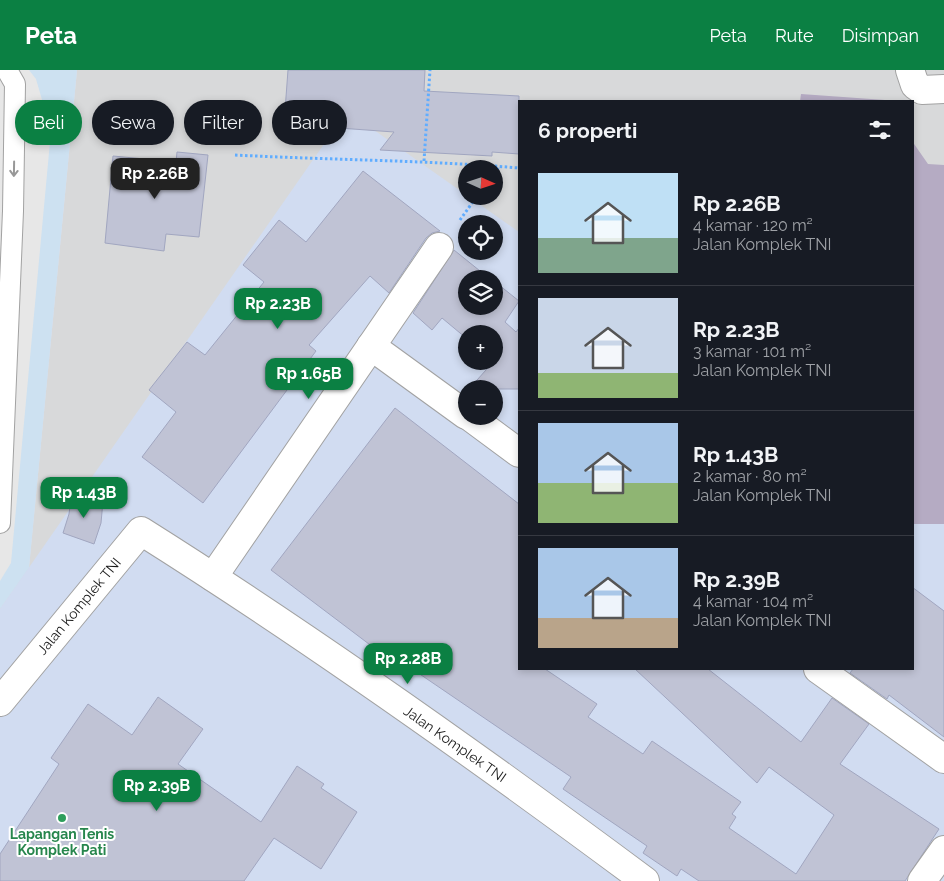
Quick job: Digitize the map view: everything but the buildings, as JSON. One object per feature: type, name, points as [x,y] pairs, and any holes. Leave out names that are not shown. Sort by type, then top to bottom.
[{"type":"street","points":[[910,70],[915,85],[922,90],[944,88]]},
{"type":"street","points":[[213,577],[439,247]]},
{"type":"street","points":[[371,346],[458,409]]},
{"type":"street","points":[[481,425],[518,451]]},
{"type":"street","name":"Jalan Komplek TNI","points":[[0,702],[141,531],[213,577],[540,803],[645,881]]},
{"type":"street","points":[[819,670],[944,759]]},
{"type":"street","points":[[922,881],[944,850]]},
{"type":"lane","points":[[0,102],[11,77]]},
{"type":"lane","points":[[0,523],[14,211],[11,77]]},
{"type":"path","points":[[424,161],[430,70]]},
{"type":"path","points":[[235,155],[342,161],[424,161],[458,163]]},
{"type":"path","points":[[503,166],[518,168]]},
{"type":"shaded area","points":[[0,70],[77,70],[74,100],[15,100],[15,145],[70,145],[29,568],[0,609]]},
{"type":"shaded area","points":[[0,70],[29,70],[36,79],[42,100],[15,100],[15,145],[50,145],[11,563],[0,581]]},
{"type":"shaded area","points":[[77,70],[944,70],[944,881],[0,881],[0,609],[29,567],[70,145],[82,145],[82,100],[74,100]]},
{"type":"shaded area","points":[[801,94],[885,100],[800,100]]},
{"type":"shaded area","points":[[347,111],[458,189],[458,205],[481,205],[495,215],[458,215],[458,260],[503,260],[503,221],[518,231],[518,670],[914,670],[914,479],[944,480],[944,881],[0,881],[0,609],[323,145],[347,145]]},
{"type":"shaded area","points":[[914,144],[928,164],[944,165],[944,524],[914,524]]},
{"type":"place","name":"Lapangan Tenis Komplek Pati","points":[[62,818]]}]
